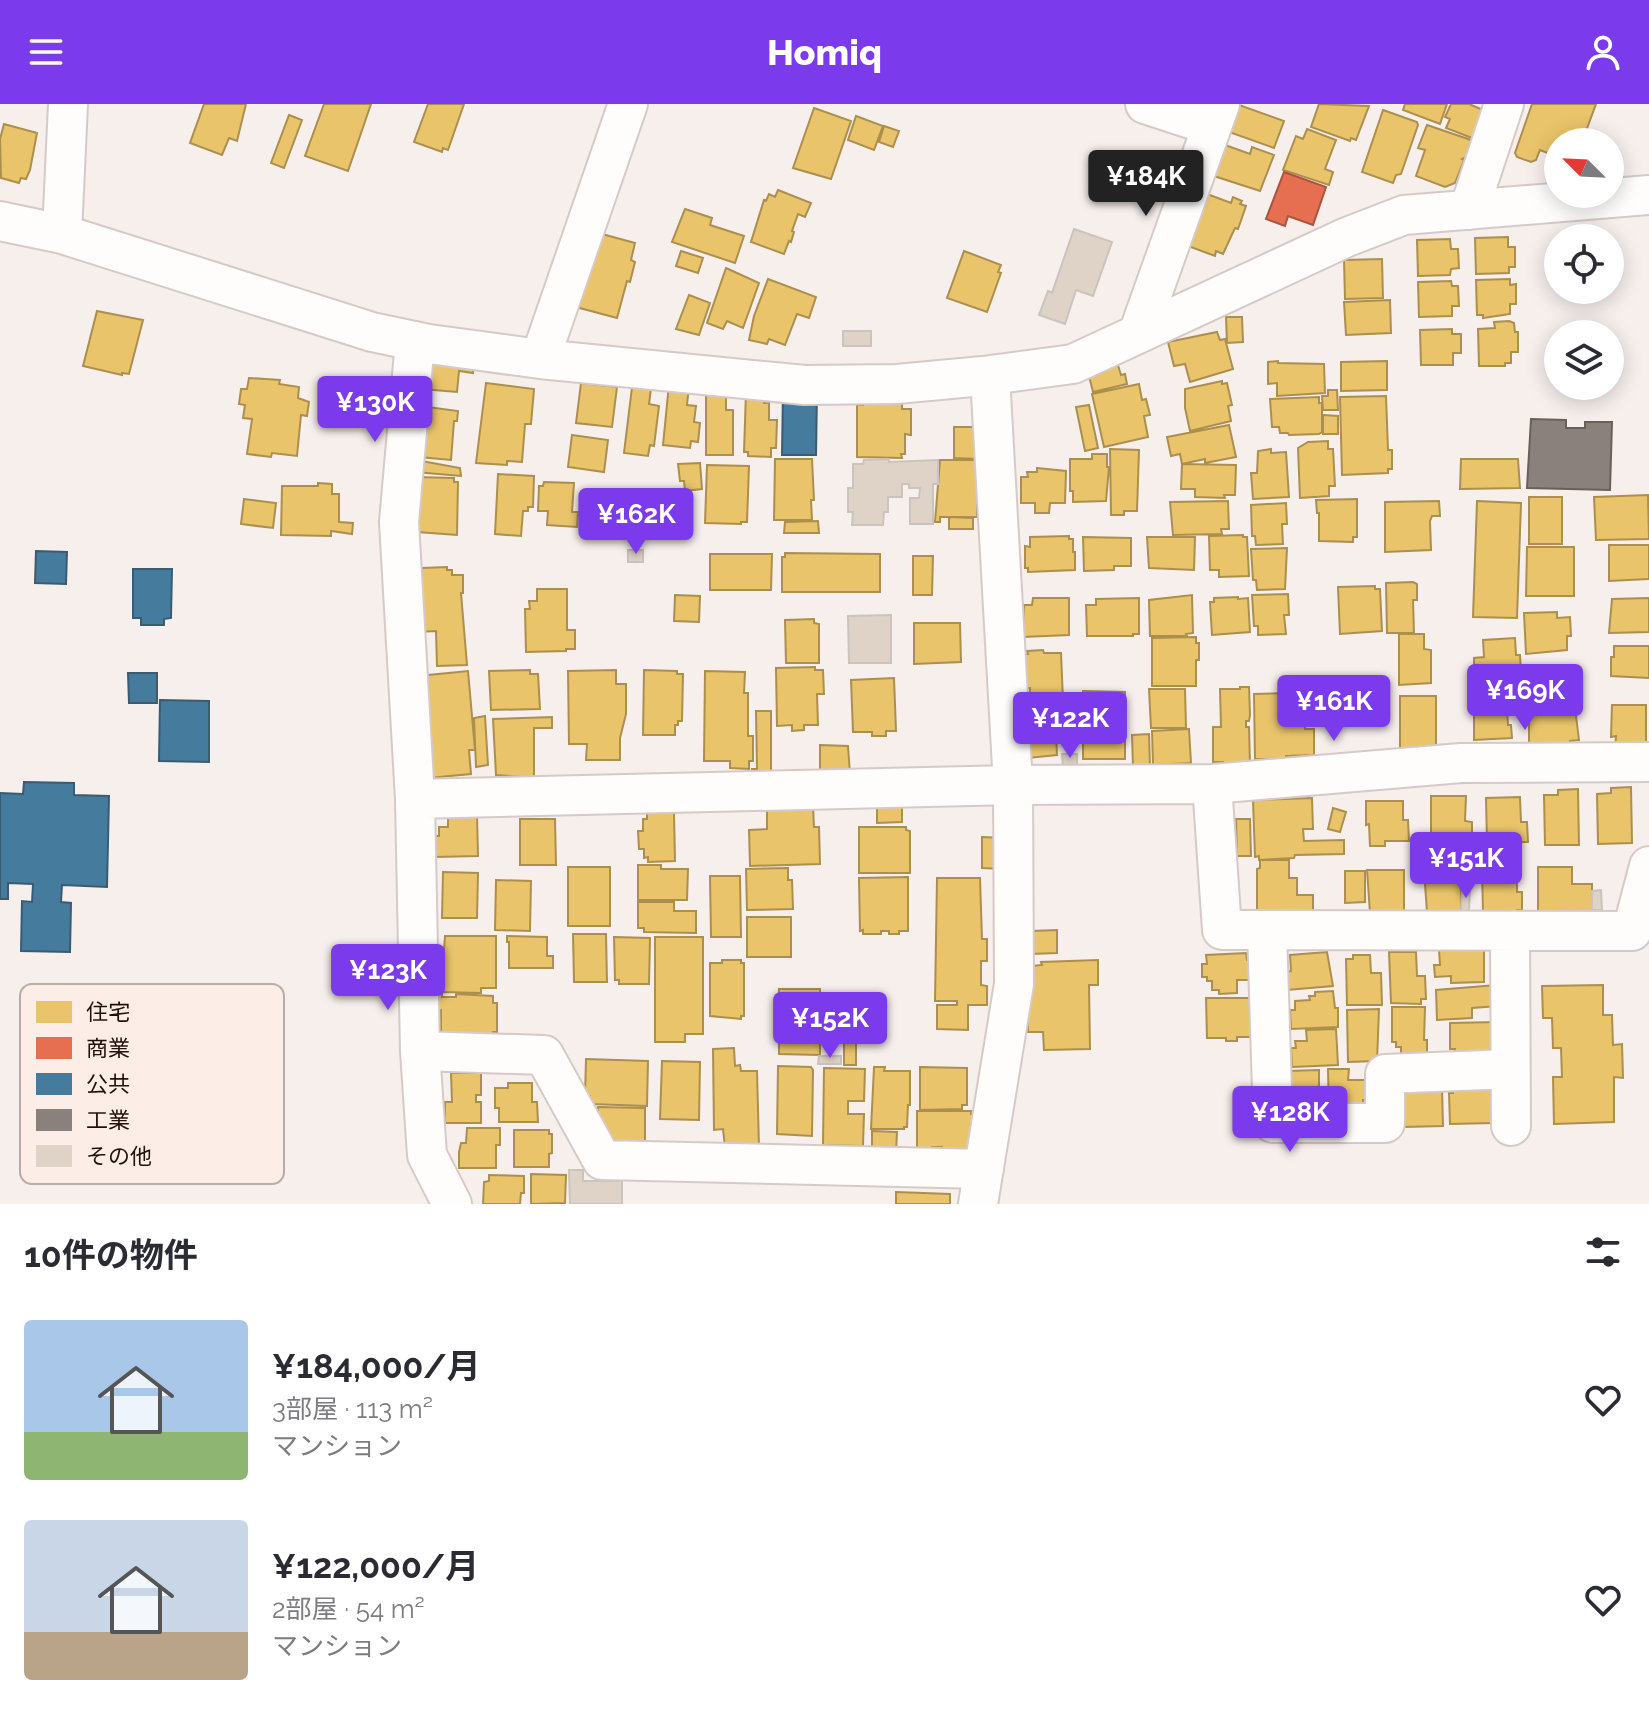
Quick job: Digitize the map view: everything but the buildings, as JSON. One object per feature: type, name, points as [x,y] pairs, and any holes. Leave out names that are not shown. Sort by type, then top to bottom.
[{"type":"street","points":[[62,234],[68,104]]},
{"type":"street","points":[[540,359],[628,104]]},
{"type":"street","points":[[1139,331],[1216,115],[1145,104]]},
{"type":"street","points":[[1469,210],[1504,104]]},
{"type":"street","points":[[0,221],[62,234],[372,332],[415,341],[540,359],[805,385],[897,384],[990,376],[1073,364],[1347,237],[1404,215],[1649,195]]},
{"type":"street","points":[[415,341],[399,522],[415,799],[420,1051],[427,1155],[452,1204]]},
{"type":"street","points":[[420,1051],[544,1055],[602,1160],[981,1187],[1014,984],[1013,785],[990,376]]},
{"type":"street","points":[[415,799],[1013,785],[1212,784],[1461,763],[1649,762]]},
{"type":"street","points":[[1212,784],[1222,930],[1632,931],[1649,866]]},
{"type":"street","points":[[1267,930],[1273,1123],[1385,1123],[1385,1074],[1510,1069]]},
{"type":"street","points":[[1510,931],[1511,1126]]}]
